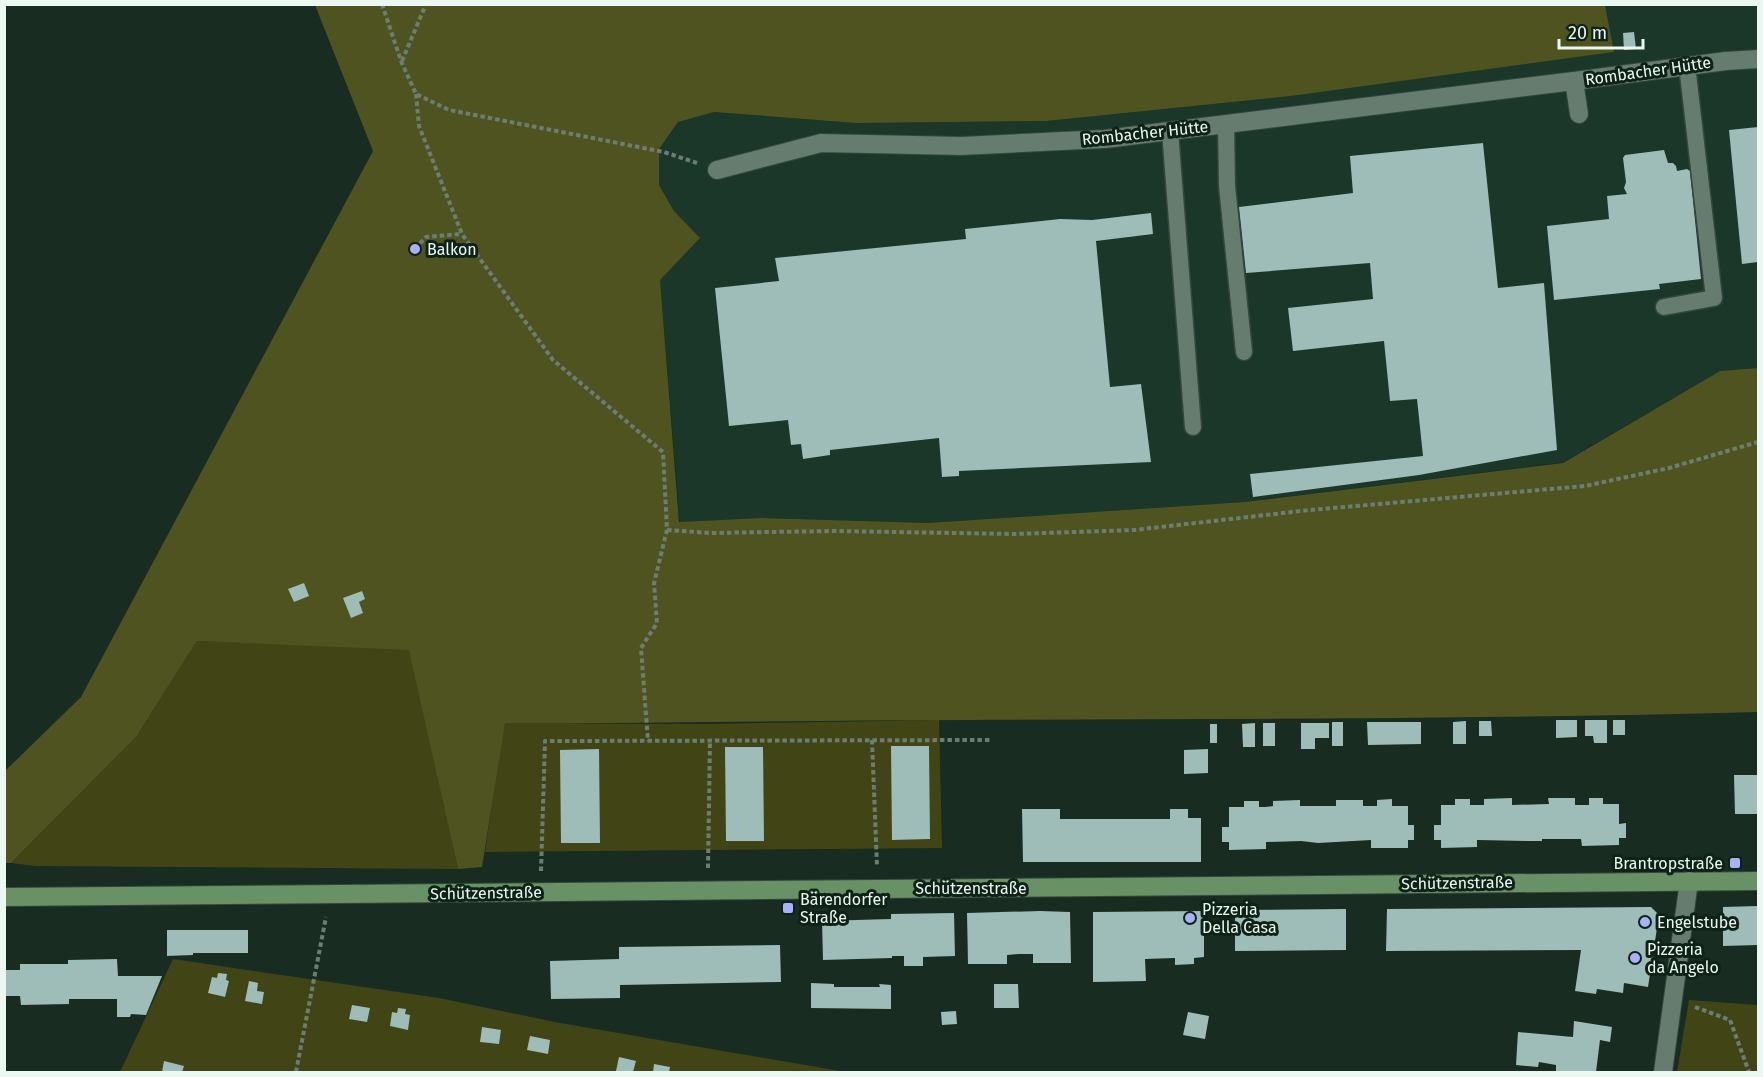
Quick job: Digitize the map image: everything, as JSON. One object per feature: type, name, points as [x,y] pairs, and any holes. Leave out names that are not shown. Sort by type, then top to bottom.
[{"type":"street","name":"Rombacher Hütte","points":[[717,170],[821,142],[961,146],[1105,139],[1687,65],[1758,59]]},
{"type":"street","name":"Rombacher Hütte","points":[[1574,81],[1579,114]]},
{"type":"street","points":[[1663,1072],[1689,881]]},
{"type":"street","name":"Schützenstraße","points":[[4,897],[1758,881]]},
{"type":"lane","points":[[1664,308],[1714,298],[1687,65]]},
{"type":"lane","points":[[1226,124],[1227,186],[1244,352]]},
{"type":"lane","points":[[1170,131],[1171,170],[1193,428]]},
{"type":"path","points":[[382,4],[401,61],[416,94],[419,126],[462,234],[553,360],[663,452],[667,530],[654,583],[657,623],[641,648],[648,741]]},
{"type":"path","points":[[401,61],[426,4]]},
{"type":"path","points":[[416,94],[449,110],[664,152],[717,170]]},
{"type":"path","points":[[415,249],[426,237],[462,234]]},
{"type":"path","points":[[667,530],[710,534],[833,531],[1015,534],[1134,530],[1310,510],[1585,486],[1669,468],[1758,442]]},
{"type":"path","points":[[872,740],[876,855]]},
{"type":"path","points":[[541,859],[545,741],[990,740]]},
{"type":"path","points":[[708,874],[711,741]]},
{"type":"path","points":[[296,1072],[326,922]]},
{"type":"path","points":[[1690,1005],[1730,1020],[1749,1072]]},
{"type":"shaded area","points":[[1605,5],[1758,5],[1758,368],[1720,371],[1563,462],[1245,502],[928,523],[761,518],[680,522],[660,280],[700,238],[674,211],[659,185],[659,149],[678,122],[714,112],[856,123],[1046,121],[1291,96],[1613,52]]},
{"type":"green space","points":[[315,5],[1605,5],[1614,52],[1291,96],[1046,121],[856,123],[714,112],[678,122],[659,149],[659,185],[674,211],[700,238],[660,280],[679,522],[761,518],[928,523],[1245,502],[1563,463],[1720,371],[1758,368],[1758,712],[1365,718],[505,723],[482,867],[458,869],[409,650],[197,641],[136,737],[11,863],[5,863],[5,771],[81,697],[373,151]]},
{"type":"green space","points":[[197,641],[410,649],[458,869],[36,866],[11,863],[136,737]]},
{"type":"green space","points":[[939,720],[942,848],[485,852],[504,723],[705,724]]},
{"type":"green space","points":[[173,959],[439,998],[560,1023],[846,1072],[120,1072]]},
{"type":"green space","points":[[1689,1000],[1758,1005],[1758,1072],[1677,1072]]},
{"type":"building","points":[[1634,32],[1636,49],[1624,50],[1623,33]]},
{"type":"building","points":[[1758,127],[1758,262],[1742,264],[1729,130]]},
{"type":"building","points":[[1483,143],[1498,288],[1544,283],[1557,450],[1419,475],[1253,497],[1250,474],[1423,456],[1417,399],[1390,401],[1384,341],[1293,351],[1288,308],[1373,299],[1370,263],[1246,273],[1239,207],[1353,193],[1350,156]]},
{"type":"building","points":[[1664,150],[1668,163],[1673,163],[1677,171],[1687,169],[1690,171],[1701,279],[1659,284],[1660,289],[1554,300],[1547,226],[1609,219],[1607,196],[1627,194],[1624,188],[1626,182],[1623,158],[1625,155]]},
{"type":"building","points":[[1151,213],[1153,234],[1096,241],[1110,387],[1141,384],[1151,462],[959,471],[959,476],[942,477],[939,438],[830,450],[830,455],[803,459],[801,444],[791,445],[788,420],[729,426],[715,288],[779,281],[775,258],[966,239],[965,229],[1060,219],[1092,220]]},
{"type":"building","points":[[304,583],[309,596],[294,602],[288,589]]},
{"type":"building","points":[[362,591],[365,599],[359,602],[363,613],[351,618],[343,598]]},
{"type":"building","points":[[1556,720],[1577,720],[1577,737],[1556,738]]},
{"type":"building","points":[[1585,720],[1607,720],[1607,743],[1594,743],[1593,736],[1585,736]]},
{"type":"building","points":[[1613,720],[1625,720],[1625,735],[1613,735]]},
{"type":"building","points":[[1466,721],[1466,744],[1453,744],[1453,722]]},
{"type":"building","points":[[1479,721],[1491,721],[1492,736],[1479,736]]},
{"type":"building","points":[[1332,722],[1343,722],[1343,746],[1332,746]]},
{"type":"building","points":[[1367,722],[1421,722],[1421,744],[1368,745]]},
{"type":"building","points":[[1255,723],[1255,747],[1243,747],[1242,724]]},
{"type":"building","points":[[1263,723],[1275,723],[1275,746],[1263,746]]},
{"type":"building","points":[[1301,723],[1329,723],[1329,738],[1315,738],[1315,749],[1301,749]]},
{"type":"building","points":[[1210,724],[1217,724],[1217,743],[1210,743]]},
{"type":"building","points":[[891,746],[929,746],[930,839],[892,840]]},
{"type":"building","points":[[725,747],[763,747],[764,841],[726,841]]},
{"type":"building","points":[[599,749],[600,843],[561,843],[560,750]]},
{"type":"building","points":[[1208,749],[1208,773],[1184,774],[1184,750]]},
{"type":"building","points":[[1734,775],[1758,775],[1758,814],[1735,814]]},
{"type":"building","points":[[1512,798],[1512,805],[1549,804],[1548,798],[1575,798],[1575,805],[1589,805],[1589,798],[1603,798],[1603,804],[1619,804],[1619,824],[1626,823],[1626,838],[1619,838],[1619,845],[1582,846],[1581,839],[1477,840],[1477,847],[1441,848],[1441,840],[1434,840],[1434,825],[1441,825],[1441,805],[1455,805],[1455,799],[1470,799],[1470,805],[1484,805],[1484,799]]},
{"type":"building","points":[[1392,799],[1392,806],[1408,806],[1408,825],[1414,825],[1414,840],[1408,840],[1408,848],[1371,848],[1371,840],[1318,843],[1266,842],[1266,849],[1229,850],[1229,842],[1222,842],[1222,827],[1229,827],[1229,807],[1244,807],[1244,801],[1259,801],[1259,807],[1265,807],[1273,806],[1273,801],[1300,800],[1300,806],[1336,806],[1336,800],[1363,800],[1363,806],[1377,806],[1377,800]]},
{"type":"building","points":[[1022,809],[1060,809],[1060,819],[1170,819],[1170,809],[1188,809],[1188,818],[1201,818],[1201,862],[1023,862]]},
{"type":"building","points":[[1758,906],[1758,945],[1723,946],[1723,907]]},
{"type":"building","points":[[1651,907],[1659,915],[1648,987],[1624,983],[1623,993],[1597,989],[1596,994],[1575,991],[1581,950],[1386,951],[1387,909]]},
{"type":"building","points":[[1346,909],[1346,950],[1235,951],[1235,910]]},
{"type":"building","points":[[1204,911],[1204,957],[1194,958],[1194,964],[1175,965],[1175,958],[1145,959],[1146,981],[1093,982],[1093,912]]},
{"type":"building","points":[[1070,912],[1071,963],[1033,963],[1033,954],[1019,954],[1007,955],[1007,964],[968,964],[967,913]]},
{"type":"building","points":[[954,913],[955,956],[923,957],[923,966],[904,966],[904,956],[823,960],[822,921],[891,919],[891,914]]},
{"type":"building","points":[[167,930],[248,930],[248,953],[193,953],[193,955],[167,956]]},
{"type":"building","points":[[780,945],[781,982],[620,985],[620,998],[551,999],[550,961],[619,959],[619,947]]},
{"type":"building","points":[[117,959],[118,976],[162,976],[146,1015],[131,1014],[130,1017],[117,1017],[117,999],[69,999],[69,1004],[21,1005],[20,996],[4,996],[4,970],[20,970],[20,964],[68,964],[68,960]]},
{"type":"building","points":[[218,973],[227,974],[226,980],[229,981],[225,997],[208,993],[212,977],[217,978]]},
{"type":"building","points":[[249,981],[258,983],[257,991],[264,992],[262,1004],[245,1001]]},
{"type":"building","points":[[811,983],[834,984],[834,987],[891,985],[891,1009],[811,1008]]},
{"type":"building","points":[[994,984],[1018,984],[1019,1008],[994,1008]]},
{"type":"building","points":[[352,1005],[370,1008],[367,1022],[349,1019]]},
{"type":"building","points":[[398,1008],[406,1009],[405,1014],[410,1015],[408,1030],[390,1026],[392,1012],[397,1013]]},
{"type":"building","points":[[956,1011],[957,1024],[942,1025],[941,1012]]},
{"type":"building","points":[[1188,1012],[1209,1016],[1205,1039],[1183,1035]]},
{"type":"building","points":[[1574,1021],[1612,1027],[1610,1042],[1600,1040],[1596,1072],[1556,1072],[1556,1065],[1539,1062],[1538,1067],[1516,1065],[1518,1032],[1573,1037]]},
{"type":"building","points":[[482,1027],[501,1030],[499,1044],[480,1042]]},
{"type":"building","points":[[530,1036],[550,1040],[548,1054],[527,1050]]},
{"type":"building","points":[[619,1057],[636,1061],[633,1072],[616,1071]]},
{"type":"building","points":[[164,1061],[184,1066],[182,1072],[162,1072]]},
{"type":"building","points":[[654,1064],[670,1067],[669,1072],[653,1072]]},
{"type":"place","name":"Balkon","points":[[415,249]]},
{"type":"place","name":"Brantropstraße","points":[[1735,863]]},
{"type":"place","name":"Bärendorfer Straße","points":[[788,908]]},
{"type":"place","name":"Pizzeria Della Casa","points":[[1190,918]]},
{"type":"place","name":"Engelstube","points":[[1645,922]]},
{"type":"place","name":"Pizzeria da Angelo","points":[[1635,958]]}]
